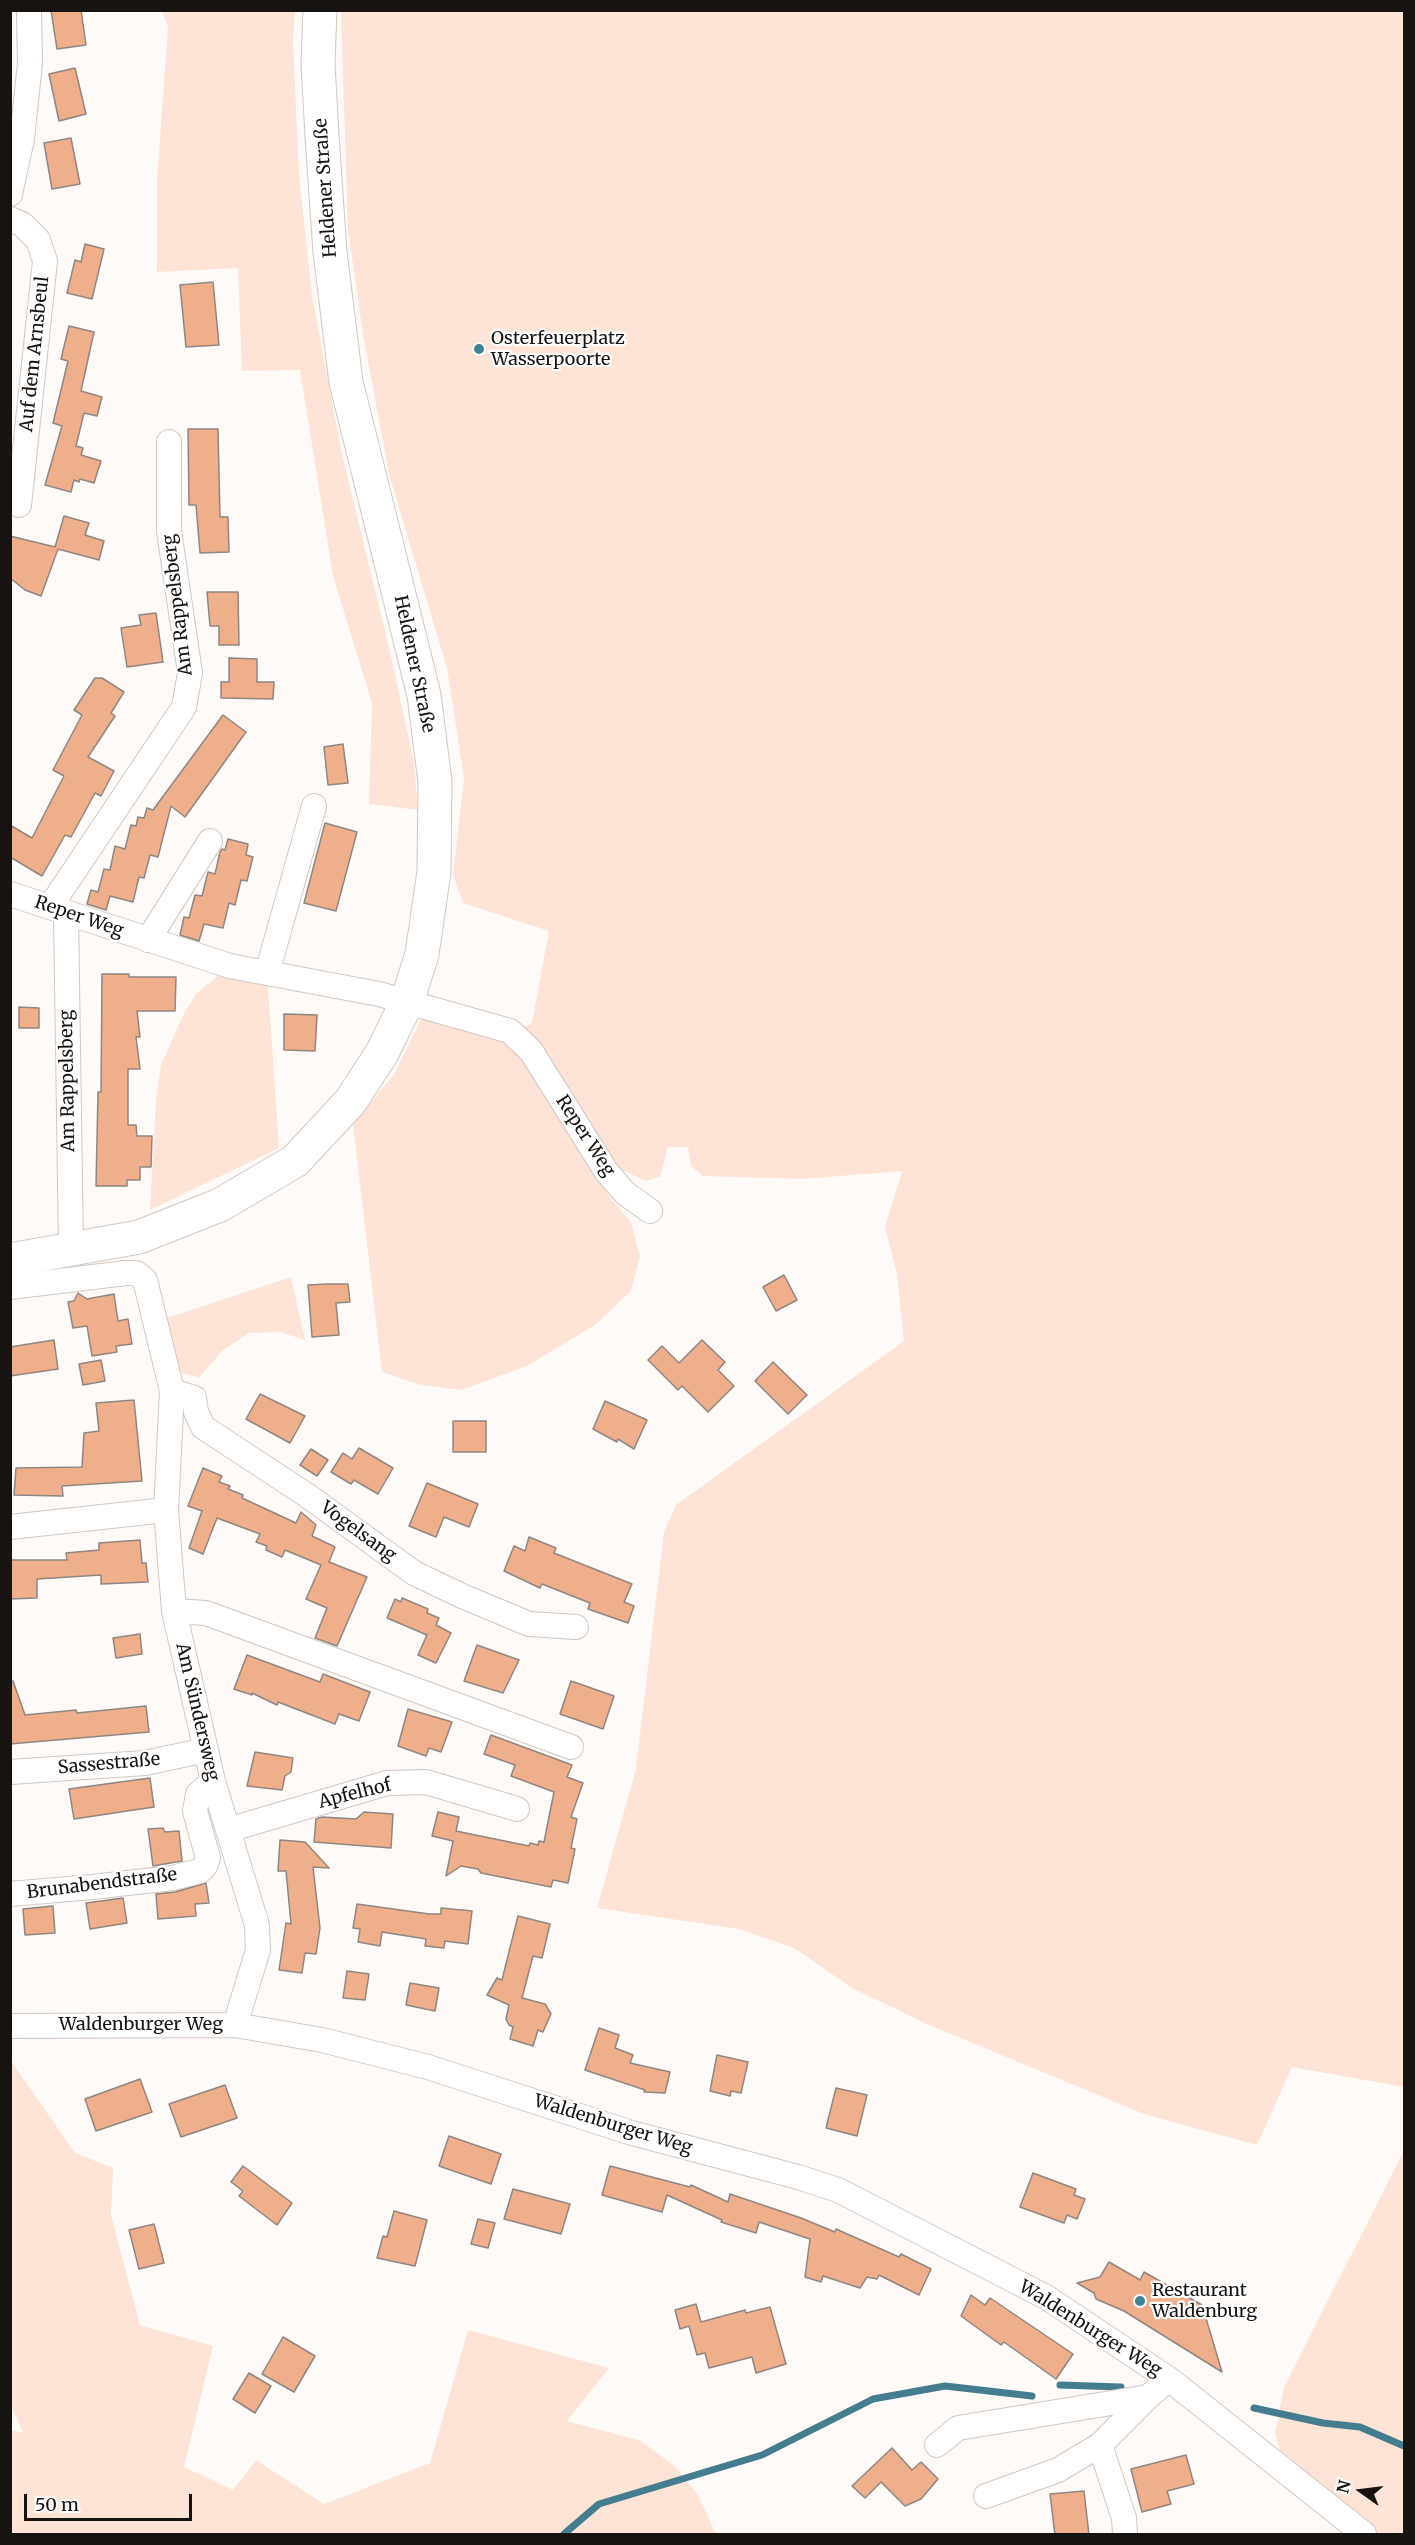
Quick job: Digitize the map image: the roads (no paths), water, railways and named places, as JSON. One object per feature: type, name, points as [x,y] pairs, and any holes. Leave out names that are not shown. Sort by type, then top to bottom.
[{"type":"main road","name":"Heldener Straße","points":[[10,1260],[70,1251],[139,1236],[220,1204],[295,1161],[350,1102],[382,1053],[407,1002],[422,954],[434,872],[435,782],[424,695],[346,382],[330,252],[318,64],[320,10]]},
{"type":"street","points":[[10,194],[22,139],[29,74],[28,10]]},
{"type":"street","name":"Auf dem Arnsbeul","points":[[10,219],[22,224],[38,240],[45,261],[19,505]]},
{"type":"street","name":"Am Rappelsberg","points":[[70,1251],[58,909],[184,707],[189,673],[169,531],[169,442]]},
{"type":"street","points":[[267,973],[314,806]]},
{"type":"street","name":"Reper Weg","points":[[148,940],[210,841]]},
{"type":"street","name":"Reper Weg","points":[[10,894],[230,966],[379,994],[510,1031],[531,1051],[606,1171],[625,1193],[650,1211]]},
{"type":"street","name":"Am Sündersweg","points":[[10,1287],[136,1273],[145,1280],[171,1391],[166,1510],[174,1611],[213,1781],[257,1925],[258,1950],[235,2025]]},
{"type":"street","name":"Vogelsang","points":[[171,1391],[194,1398],[196,1412],[203,1427],[308,1496],[414,1573],[529,1624],[576,1627]]},
{"type":"street","points":[[10,1527],[166,1510]]},
{"type":"street","points":[[174,1611],[206,1613],[571,1748]]},
{"type":"street","name":"Sassestraße","points":[[10,1772],[144,1763],[206,1750]]},
{"type":"street","name":"Brunabendstraße","points":[[10,1894],[172,1878],[200,1871],[208,1858],[195,1811],[198,1794],[213,1781]]},
{"type":"street","name":"Apfelhof","points":[[228,1830],[387,1783],[426,1782],[517,1809]]},
{"type":"street","name":"Waldenburger Weg","points":[[10,2026],[235,2025],[322,2040],[428,2067],[632,2133],[798,2177],[838,2190],[1046,2298],[1169,2379],[1364,2535]]},
{"type":"street","points":[[986,2496],[1058,2470],[1100,2445],[1169,2379]]},
{"type":"street","points":[[937,2445],[958,2428],[1148,2397]]},
{"type":"street","points":[[1100,2445],[1124,2518],[1125,2535]]},
{"type":"waterway","points":[[1060,2385],[1121,2387]]},
{"type":"waterway","points":[[564,2534],[599,2504],[762,2455],[873,2399],[945,2386],[1032,2396]]},
{"type":"waterway","points":[[1254,2408],[1323,2423],[1360,2427],[1404,2446]]},
{"type":"place","name":"Osterfeuerplatz Wasserpoorte","points":[[479,349]]},
{"type":"place","name":"Restaurant Waldenburg","points":[[1140,2301]]}]
